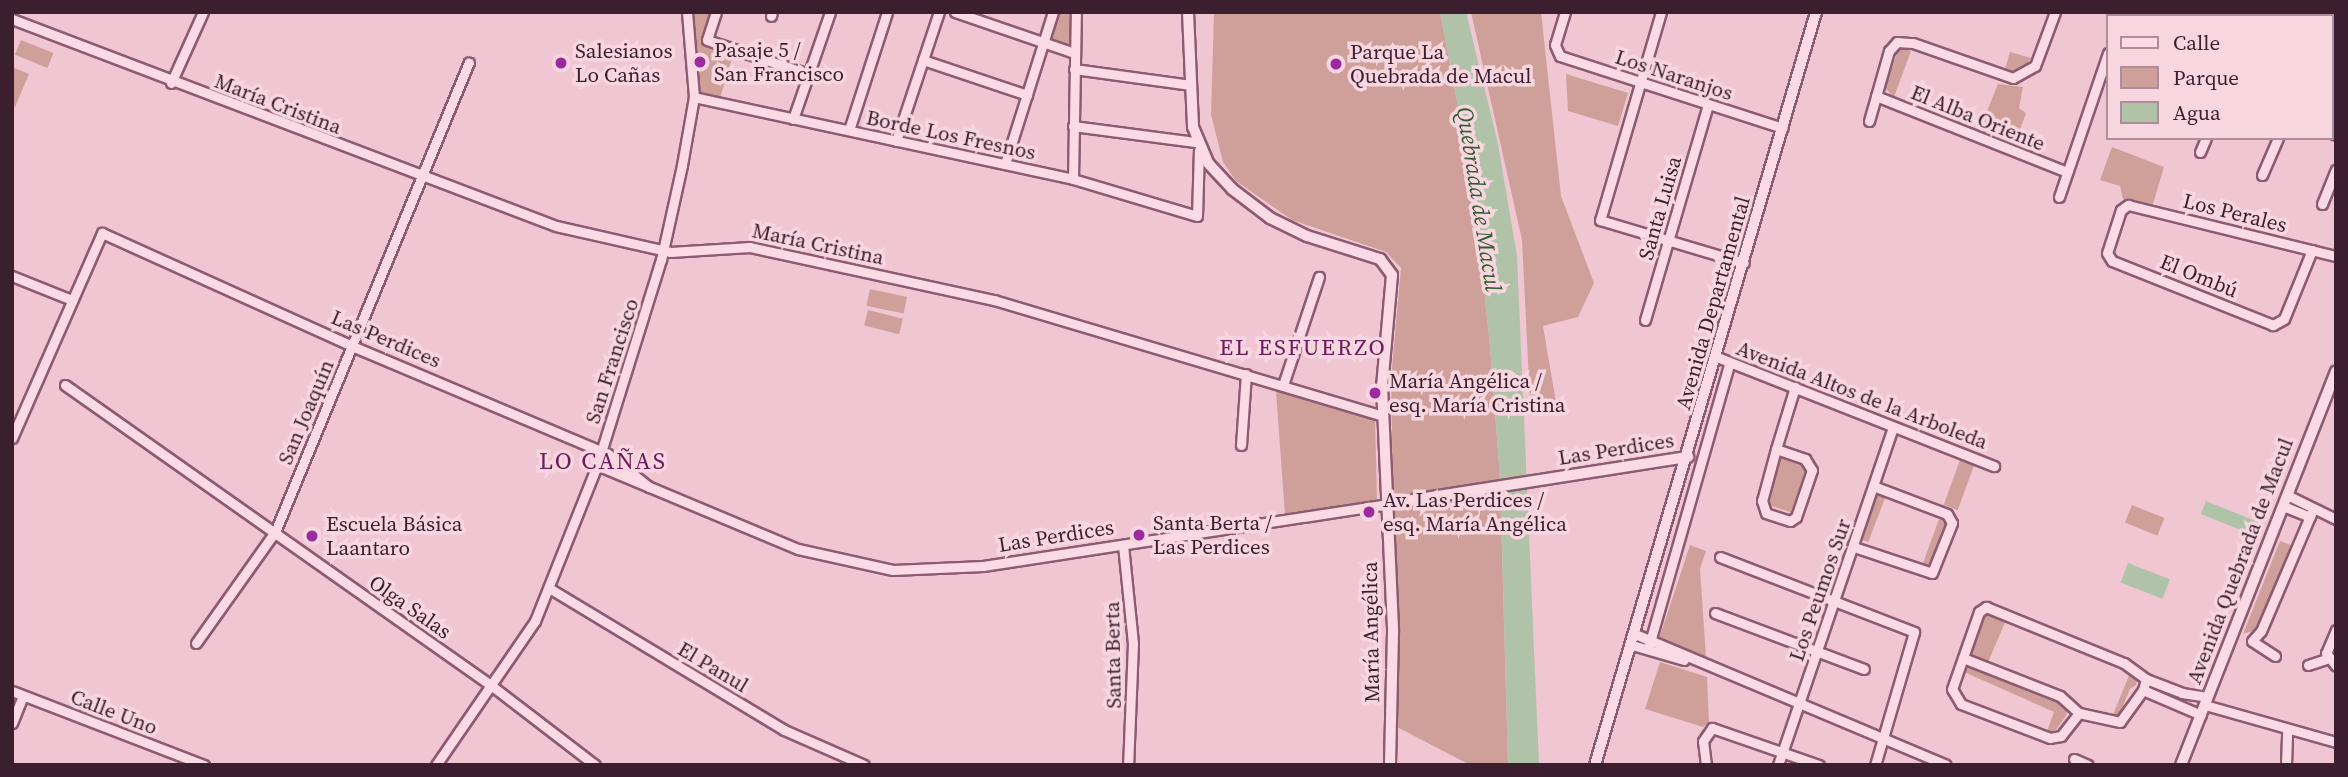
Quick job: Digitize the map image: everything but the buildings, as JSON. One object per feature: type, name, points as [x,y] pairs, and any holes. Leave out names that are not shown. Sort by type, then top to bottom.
[{"type":"street","points":[[171,83],[203,12]]},
{"type":"street","name":"San Francisco","points":[[436,765],[526,637],[549,588],[597,465],[663,251],[694,97],[687,12]]},
{"type":"street","points":[[716,12],[707,40],[808,74]]},
{"type":"street","points":[[793,118],[830,12]]},
{"type":"street","points":[[849,131],[887,12]]},
{"type":"street","points":[[896,141],[939,12]]},
{"type":"street","points":[[955,12],[1074,52]]},
{"type":"street","points":[[1005,164],[1054,12]]},
{"type":"street","points":[[1073,179],[1076,12]]},
{"type":"street","points":[[1073,126],[1197,146],[1188,12]]},
{"type":"street","name":"Los Naranjos","points":[[1565,12],[1557,52],[1640,84],[1783,128]]},
{"type":"street","points":[[1661,12],[1600,220],[1744,263]]},
{"type":"street","name":"Avenida Departamental","points":[[1594,765],[1688,457],[1816,12]]},
{"type":"street","points":[[1869,121],[1889,51],[1898,41],[1913,43],[2004,76],[2029,73],[2039,58],[2055,12]]},
{"type":"street","name":"María Cristina","points":[[12,19],[171,83],[555,226],[663,251],[750,247],[1013,305],[1383,416]]},
{"type":"street","points":[[2059,197],[2106,59]]},
{"type":"street","points":[[923,60],[1027,95]]},
{"type":"street","name":"San Joaquín","points":[[196,643],[275,532],[424,178],[469,62]]},
{"type":"street","points":[[1074,69],[1191,85]]},
{"type":"street","name":"El Alba Oriente","points":[[1876,96],[2067,172]]},
{"type":"street","name":"Borde Los Fresnos","points":[[694,97],[1073,179],[1197,216],[1197,146]]},
{"type":"street","name":"Santa Luisa","points":[[1645,320],[1708,105]]},
{"type":"street","points":[[2200,152],[2205,140]]},
{"type":"street","points":[[2262,175],[2277,140]]},
{"type":"street","name":"María Angélica","points":[[1197,146],[1232,189],[1270,218],[1307,236],[1374,257],[1388,266],[1393,285],[1383,359],[1383,416],[1393,632],[1390,765]]},
{"type":"street","points":[[2322,204],[2336,170]]},
{"type":"street","name":"Los Perales","points":[[2107,257],[2125,205],[2336,256]]},
{"type":"street","name":"Las Perdices","points":[[72,300],[102,233],[352,346],[601,452],[649,487]]},
{"type":"street","name":"El Ombú","points":[[2107,257],[2278,324],[2312,250]]},
{"type":"street","points":[[12,276],[72,300],[12,438]]},
{"type":"street","points":[[1283,386],[1319,277]]},
{"type":"street","name":"Avenida Altos de la Arboleda","points":[[1717,357],[1994,466]]},
{"type":"street","name":"Avenida Departamental","points":[[1649,644],[1730,362]]},
{"type":"street","name":"Avenida Quebrada de Macul","points":[[2181,765],[2336,371]]},
{"type":"street","points":[[1241,444],[1246,374]]},
{"type":"street","name":"Olga Salas","points":[[65,385],[492,686],[595,765]]},
{"type":"street","points":[[1776,449],[1805,459],[1812,470],[1793,520],[1766,513],[1762,501],[1776,449],[1795,387]]},
{"type":"street","name":"Los Peumos Sur","points":[[1778,765],[1893,427]]},
{"type":"street","name":"Las Perdices","points":[[597,465],[798,549],[878,569],[964,569],[1528,484],[1688,457]]},
{"type":"street","points":[[1854,547],[1932,573],[1952,518],[1873,486]]},
{"type":"street","points":[[2287,495],[2311,513]]},
{"type":"street","points":[[2283,506],[2336,519]]},
{"type":"street","points":[[2275,656],[2252,641],[2261,631],[2311,513]]},
{"type":"street","name":"Santa Berta","points":[[1123,545],[1133,651],[1128,765]]},
{"type":"street","points":[[1720,557],[1835,599],[1914,632],[1875,765]]},
{"type":"street","name":"El Panul","points":[[549,588],[784,730],[864,765]]},
{"type":"street","points":[[2079,713],[2061,736],[2050,738],[1961,704],[1952,690],[1979,612],[1989,607],[2124,663],[2147,679],[2204,706]]},
{"type":"street","points":[[1715,613],[1864,670]]},
{"type":"street","points":[[2327,659],[2336,629]]},
{"type":"street","points":[[1633,639],[1799,701],[1940,764]]},
{"type":"street","points":[[1963,658],[2060,696],[2079,713],[2120,722],[2143,690],[2147,679]]},
{"type":"street","points":[[2308,665],[2327,659]]},
{"type":"street","points":[[2327,659],[2336,666]]},
{"type":"street","points":[[2143,690],[2287,731],[2336,742]]},
{"type":"street","name":"Calle Uno","points":[[12,691],[204,765]]},
{"type":"street","points":[[12,723],[23,696]]},
{"type":"street","points":[[1706,765],[1703,741],[1712,728],[1819,765]]},
{"type":"street","points":[[2286,765],[2287,731]]},
{"type":"street","points":[[2074,759],[2088,765]]},
{"type":"green space","points":[[692,12],[712,12],[704,42],[734,52],[720,98],[699,93]]},
{"type":"green space","points":[[1056,12],[1072,12],[1071,46],[1047,40]]},
{"type":"green space","name":"Parque La Quebrada de Macul","points":[[1214,12],[1440,12],[1473,185],[1490,346],[1500,478],[1508,765],[1470,765],[1397,727],[1391,379],[1401,268],[1386,252],[1292,220],[1236,181],[1223,162],[1211,115]]},
{"type":"green space","points":[[1471,12],[1541,12],[1561,196],[1594,283],[1578,317],[1543,326],[1556,402],[1530,402],[1522,240]]},
{"type":"green space","points":[[21,40],[53,53],[47,68],[15,55]]},
{"type":"green space","points":[[1905,48],[1911,51],[1894,97],[1885,88],[1898,51]]},
{"type":"green space","points":[[2010,52],[2031,58],[2023,69],[2005,69]]},
{"type":"green space","points":[[12,67],[29,74],[15,107],[12,105]]},
{"type":"green space","points":[[1566,74],[1628,93],[1618,126],[1568,111]]},
{"type":"green space","points":[[1998,84],[2023,87],[2019,108],[2026,113],[2015,144],[1979,131]]},
{"type":"green space","points":[[2112,147],[2164,167],[2153,204],[2123,199],[2120,186],[2100,180]]},
{"type":"green space","points":[[870,289],[907,297],[904,314],[866,306]]},
{"type":"green space","points":[[868,310],[903,319],[899,334],[864,326]]},
{"type":"green space","points":[[1276,391],[1375,418],[1377,501],[1285,515]]},
{"type":"green space","points":[[1780,458],[1806,467],[1791,513],[1764,503]]},
{"type":"green space","points":[[1960,460],[1974,465],[1958,510],[1944,505]]},
{"type":"green space","points":[[1877,494],[1885,497],[1868,542],[1860,539]]},
{"type":"green space","points":[[2132,505],[2164,518],[2157,536],[2125,523]]},
{"type":"green space","points":[[1939,519],[1947,522],[1927,568],[1922,566]]},
{"type":"green space","points":[[2280,541],[2293,546],[2258,629],[2243,634]]},
{"type":"green space","points":[[1690,545],[1706,551],[1700,569],[1706,657],[1658,642]]},
{"type":"green space","points":[[1984,613],[2005,622],[1988,662],[1967,653]]},
{"type":"green space","points":[[1660,662],[1707,677],[1709,723],[1703,727],[1645,709]]},
{"type":"green space","points":[[1966,665],[2068,706],[2066,716],[2055,731],[2047,731],[2054,712],[1964,672]]},
{"type":"green space","points":[[2130,673],[2137,679],[2136,685],[2130,689],[2120,713],[2112,717]]},
{"type":"water","name":"Quebrada de Macul","points":[[1440,12],[1466,12],[1498,144],[1517,256],[1539,765],[1508,765],[1500,478],[1490,346],[1473,185]]},
{"type":"water","points":[[2206,501],[2261,523],[2255,536],[2201,514]]},
{"type":"water","points":[[2128,563],[2170,579],[2162,599],[2120,583]]},
{"type":"place","name":"Pasaje 5 / San Francisco","points":[[700,62]]},
{"type":"place","name":"Salesianos Lo Cañas","points":[[561,63]]},
{"type":"place","name":"Parque La Quebrada de Macul","points":[[1336,64]]},
{"type":"place","name":"María Angélica / esq. María Cristina","points":[[1375,393]]},
{"type":"place","name":"Av. Las Perdices / esq. María Angélica","points":[[1369,512]]},
{"type":"place","name":"Santa Berta / Las Perdices","points":[[1139,535]]},
{"type":"place","name":"Escuela Básica Laantaro","points":[[312,536]]},
{"type":"district","name":"EL ESFUERZO","points":[[1303,347]]},
{"type":"district","name":"LO CAÑAS","points":[[603,461]]}]
